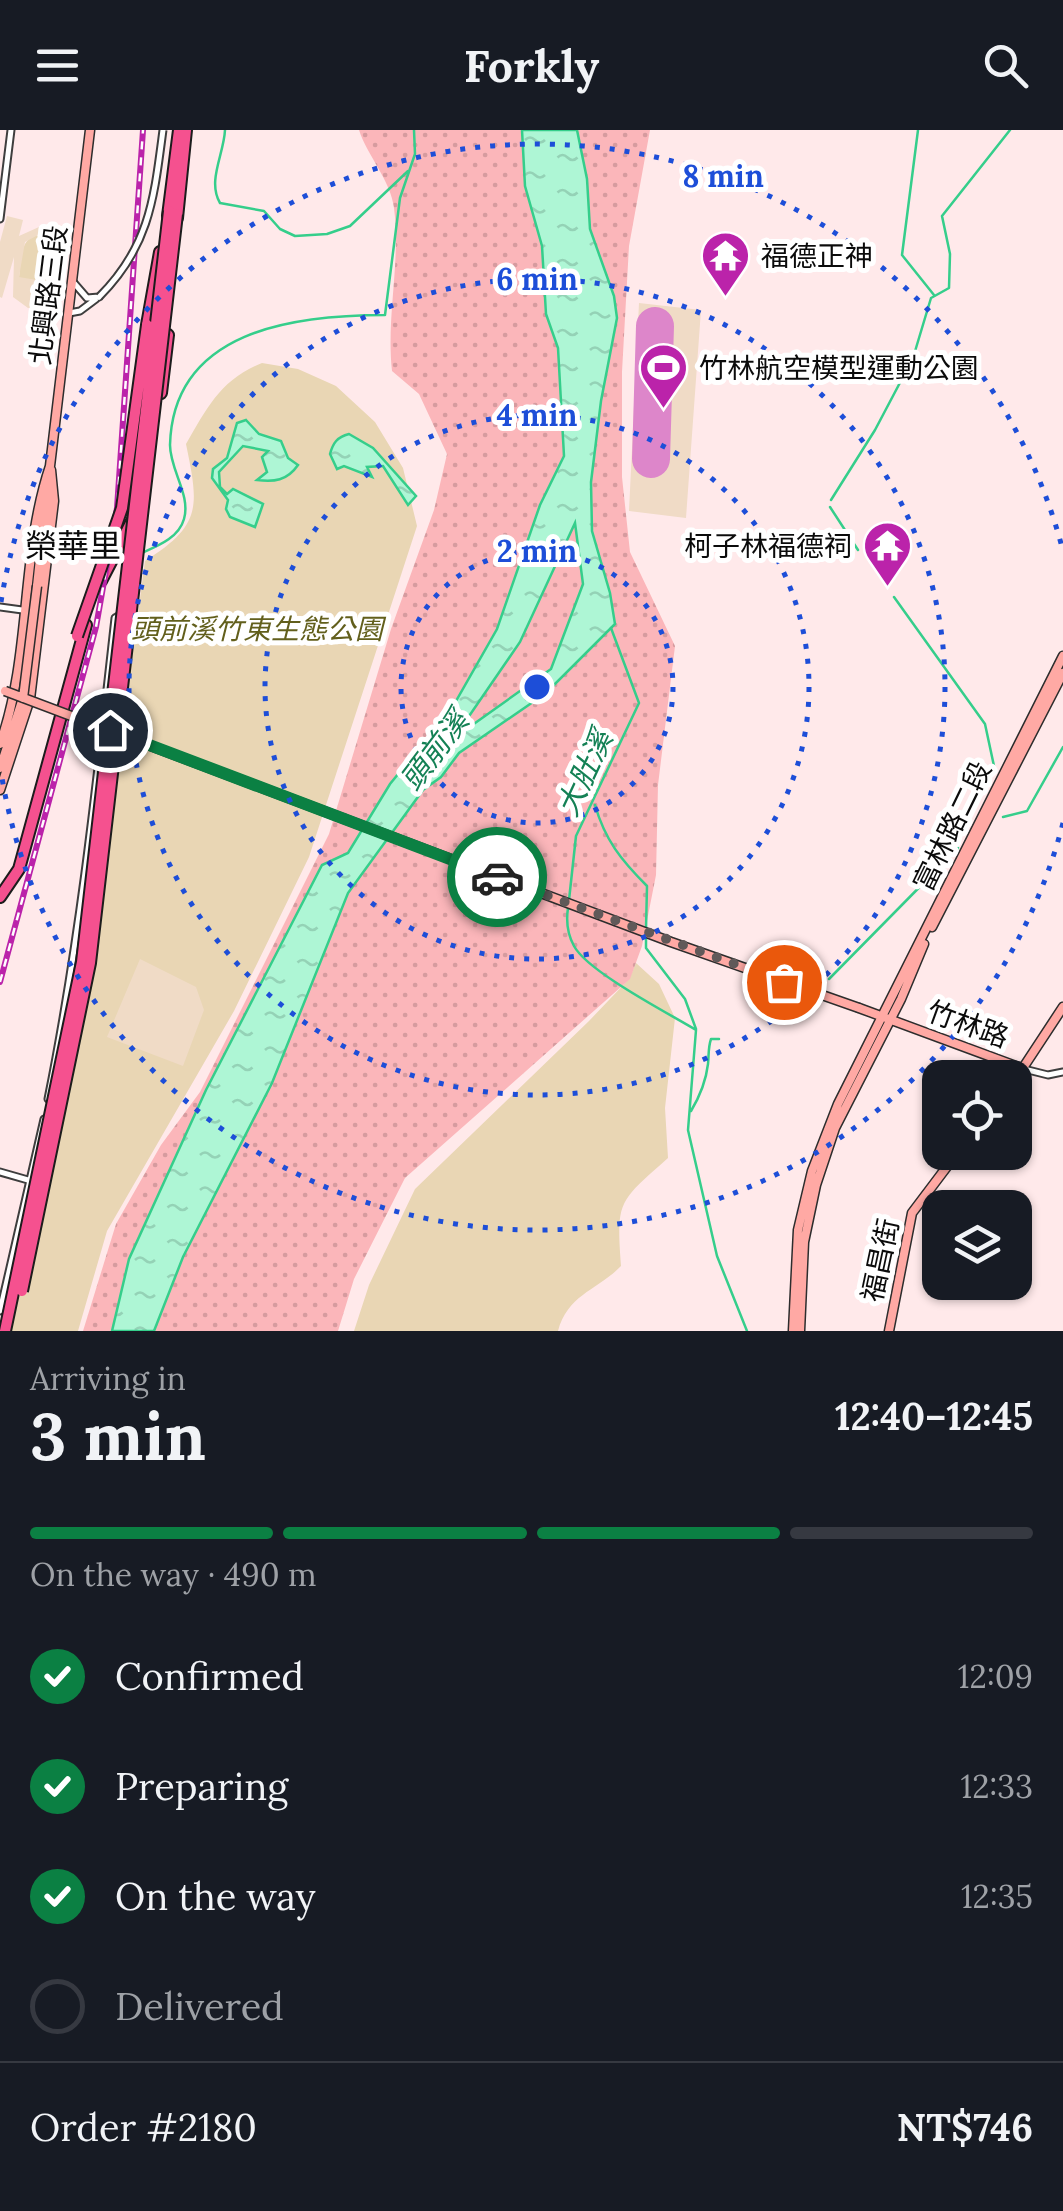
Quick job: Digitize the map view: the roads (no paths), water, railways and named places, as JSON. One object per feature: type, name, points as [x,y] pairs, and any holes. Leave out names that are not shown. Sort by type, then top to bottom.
[{"type":"highway","points":[[9,1331],[42,1202],[90,964],[182,130]]},
{"type":"highway","points":[[54,730],[101,580],[138,510],[149,476],[165,363],[173,212]]},
{"type":"highway","points":[[0,894],[19,869],[86,606],[122,508],[150,305],[173,212]]},
{"type":"main road","name":"北興路三段","points":[[23,697],[26,610],[39,500],[50,466],[90,130]]},
{"type":"main road","name":"北興路三段","points":[[23,697],[41,612],[54,501],[50,466]]},
{"type":"main road","points":[[0,790],[23,697],[50,466]]},
{"type":"main road","name":"富林路二段","points":[[797,1331],[804,1242],[834,1128],[1063,656]]},
{"type":"main road","name":"富林路二段","points":[[991,804],[1063,673]]},
{"type":"main road","name":"竹林路","points":[[3,690],[615,921],[999,1060]]},
{"type":"main road","points":[[0,744],[23,697]]},
{"type":"main road","points":[[1,766],[23,697]]},
{"type":"main road","points":[[1030,1060],[1063,1006]]},
{"type":"main road","name":"福昌街","points":[[889,1331],[912,1212],[944,1170]]},
{"type":"street","points":[[1,215],[11,130]]},
{"type":"street","points":[[69,312],[84,309],[99,296],[127,265],[144,233],[163,130]]},
{"type":"street","points":[[73,279],[84,296],[99,296]]},
{"type":"street","points":[[0,607],[41,612]]},
{"type":"street","points":[[0,1312],[3,1285],[46,1114],[71,972],[94,812],[115,618],[126,611],[140,610]]},
{"type":"street","name":"竹林路","points":[[1032,1071],[1048,1075],[1063,1072]]},
{"type":"street","points":[[0,1172],[28,1180]]},
{"type":"water","name":"頭前溪","points":[[522,130],[577,130],[587,179],[590,229],[614,296],[617,318],[591,482],[592,531],[615,624],[546,693],[459,753],[441,777],[423,790],[348,893],[272,1083],[183,1257],[154,1331],[112,1331],[129,1259],[206,1090],[322,865],[348,853],[390,784],[452,708],[497,629],[540,505],[564,456],[558,348],[546,314],[542,246],[525,186]],"holes":[[[575,523],[583,584],[551,669],[454,738],[520,642]]]},
{"type":"water","points":[[246,420],[259,434],[281,441],[288,458],[298,465],[280,479],[257,480],[267,472],[262,457],[268,451],[243,446],[219,472],[220,487],[227,494],[233,489],[263,504],[255,527],[230,517],[226,509],[228,500],[212,478],[213,469],[227,458],[237,423]]},
{"type":"water","points":[[349,434],[373,448],[416,496],[408,505],[383,466],[367,467],[372,477],[344,466],[337,469],[331,450]]},
{"type":"waterway","points":[[225,130],[215,186],[220,203],[264,211],[280,229],[295,236],[327,234],[350,226],[408,171]]},
{"type":"waterway","points":[[144,552],[173,536],[182,525],[185,501],[170,445],[176,406],[192,376],[215,353],[244,337],[278,326],[313,319],[385,315],[400,198],[415,154],[414,130]]},
{"type":"waterway","points":[[918,130],[902,255],[934,295]]},
{"type":"waterway","points":[[831,500],[875,430],[913,358],[931,298],[949,288],[950,254],[942,216],[1010,130]]},
{"type":"waterway","points":[[830,507],[858,550]]},
{"type":"waterway","points":[[894,597],[985,724],[994,766]]},
{"type":"waterway","name":"大肚溪","points":[[569,900],[576,836],[639,703],[611,628]]},
{"type":"waterway","points":[[1003,817],[1027,811],[1063,747]]},
{"type":"waterway","points":[[595,805],[615,849],[647,886],[646,929]]},
{"type":"waterway","points":[[829,979],[958,848]]},
{"type":"waterway","name":"大肚溪","points":[[568,908],[570,937],[582,956],[611,980],[696,1030],[688,1130],[717,1256],[747,1331]]},
{"type":"waterway","points":[[646,937],[646,948],[685,999],[696,1029]]},
{"type":"waterway","points":[[691,1111],[704,1082],[711,1039],[719,1039]]},
{"type":"railway","points":[[0,982],[96,627],[117,508],[143,130]]},
{"type":"place","name":"福德正神","points":[[726,298]]},
{"type":"place","name":"竹林航空模型運動公園","points":[[664,410]]},
{"type":"place","name":"柯子林福德祠","points":[[887,588]]},
{"type":"district","name":"榮華里","points":[[73,545]]},
{"type":"park label","name":"頭前溪竹東生態公園","points":[[257,629]]}]
